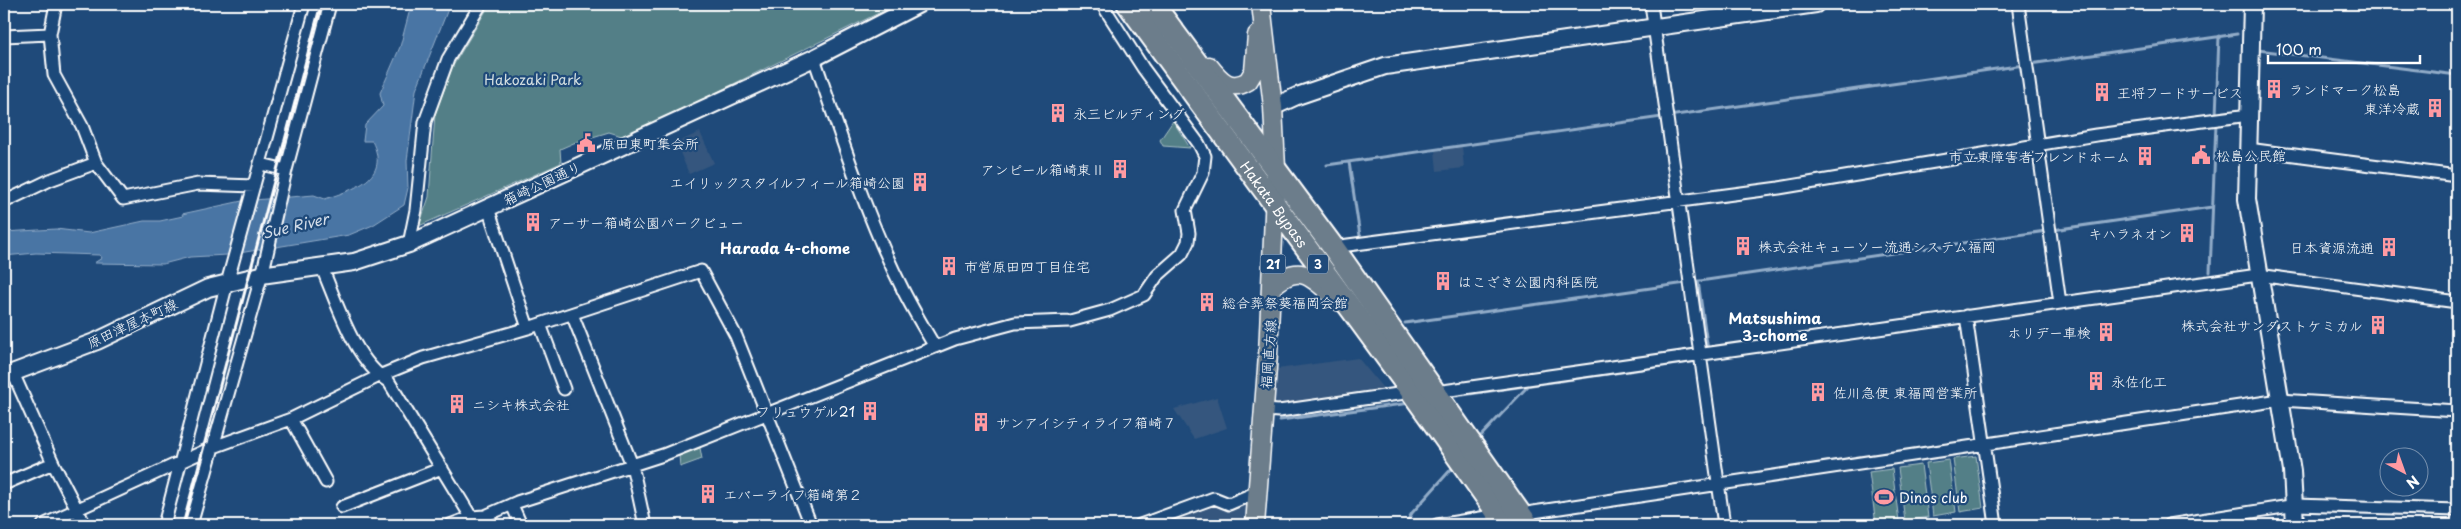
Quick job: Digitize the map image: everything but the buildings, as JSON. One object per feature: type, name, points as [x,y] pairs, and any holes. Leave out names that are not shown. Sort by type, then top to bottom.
[{"type":"highway","name":"Hakata Bypass","points":[[1128,4],[1412,392],[1514,520]]},
{"type":"highway","name":"Hakata Bypass","points":[[1154,4],[1276,168],[1436,392],[1514,520]]},
{"type":"main road","points":[[1159,4],[1219,78],[1225,84],[1234,86],[1248,81],[1254,71],[1261,4]]},
{"type":"main road","name":"福岡直方線","points":[[1255,525],[1272,287],[1276,168],[1273,107],[1261,4]]},
{"type":"main road","points":[[1272,287],[1284,276],[1298,274],[1310,276],[1357,317]]},
{"type":"street","points":[[56,4],[50,34],[54,75],[82,126],[96,163],[123,199],[198,184],[254,186]]},
{"type":"street","points":[[164,525],[182,462],[228,278],[304,4]]},
{"type":"street","points":[[191,525],[211,448],[263,271],[286,170],[330,4]]},
{"type":"street","points":[[409,244],[416,210],[425,122],[448,59],[482,4]]},
{"type":"street","name":"箱崎公園通り","points":[[263,271],[322,268],[370,258],[409,244],[814,58],[919,4]]},
{"type":"street","points":[[450,525],[473,521],[512,505],[632,465],[768,414],[955,339],[1015,323],[1070,321],[1129,302],[1144,295],[1157,276],[1182,254],[1188,242],[1190,233],[1185,210],[1203,173],[1205,156],[1199,144],[1143,68],[1102,4]]},
{"type":"street","points":[[1651,4],[1724,525]]},
{"type":"street","points":[[1273,107],[1297,96],[1385,66],[1816,4]]},
{"type":"street","points":[[2018,4],[2060,303]]},
{"type":"street","points":[[2252,4],[2246,199],[2296,506],[2295,525]]},
{"type":"street","points":[[4,36],[50,34]]},
{"type":"street","points":[[814,58],[844,145],[886,251],[903,290],[935,347]]},
{"type":"street","points":[[1333,247],[1864,175],[2038,145],[2249,115]]},
{"type":"street","points":[[2248,149],[2457,176]]},
{"type":"street","points":[[4,202],[50,180],[96,163]]},
{"type":"street","points":[[260,164],[286,170]]},
{"type":"street","points":[[488,208],[528,328]]},
{"type":"street","points":[[322,268],[359,352],[379,376],[389,382],[473,521]]},
{"type":"street","name":"原田津屋本町線","points":[[9,375],[97,341],[228,278],[263,271]]},
{"type":"street","points":[[43,525],[211,448],[291,419],[379,376],[423,358],[528,328],[701,271],[736,336],[811,525]]},
{"type":"street","points":[[1436,392],[2258,275],[2457,302]]},
{"type":"street","points":[[572,314],[632,465],[645,525]]},
{"type":"street","points":[[1966,316],[1996,525]]},
{"type":"street","points":[[540,324],[564,389]]},
{"type":"street","points":[[9,375],[69,498],[78,510],[85,525]]},
{"type":"street","points":[[1264,410],[1279,410],[1412,392]]},
{"type":"street","points":[[1437,525],[1514,520],[1718,483],[2280,400],[2457,411]]},
{"type":"street","points":[[291,419],[326,482]]},
{"type":"street","points":[[4,484],[53,463]]},
{"type":"street","points":[[342,507],[442,468]]},
{"type":"street","points":[[1140,525],[1214,498],[1229,504],[1257,492]]},
{"type":"street","points":[[512,505],[521,525]]},
{"type":"street","points":[[2170,525],[2296,506],[2457,510]]},
{"type":"shaded area","points":[[700,132],[714,163],[689,174],[676,143]]},
{"type":"shaded area","points":[[1462,146],[1464,168],[1437,171],[1435,151]]},
{"type":"shaded area","points":[[1358,358],[1387,393],[1275,406],[1277,369]]},
{"type":"shaded area","points":[[1217,397],[1227,428],[1194,439],[1174,409]]},
{"type":"shaded area","points":[[1213,502],[1230,507],[1247,503],[1245,525],[1153,525]]},
{"type":"green space","name":"Hakozaki Park","points":[[490,4],[897,4],[625,137],[609,132],[560,149],[561,163],[419,226],[429,197],[435,114],[453,66]]},
{"type":"green space","points":[[1173,121],[1190,148],[1163,146],[1160,140]]},
{"type":"green space","points":[[700,448],[702,459],[680,467],[679,455]]},
{"type":"green space","name":"Dinos club","points":[[1976,456],[1983,508],[1960,512],[1953,459]]},
{"type":"green space","name":"Dinos club","points":[[1949,460],[1956,512],[1933,516],[1926,463]]},
{"type":"green space","name":"Dinos club","points":[[1921,465],[1928,517],[1905,521],[1898,468]]},
{"type":"green space","name":"Dinos club","points":[[1892,469],[1899,521],[1876,525],[1869,472]]},
{"type":"water","name":"Sue River","points":[[415,4],[450,4],[416,90],[407,161],[408,188],[404,205],[373,225],[349,235],[227,255],[190,257],[163,264],[94,263],[102,258],[100,255],[36,253],[4,256],[4,232],[56,229],[89,233],[144,221],[160,221],[183,216],[182,214],[242,201],[314,195],[325,199],[358,186],[373,173],[377,165],[377,154],[372,141],[363,141],[365,125],[383,106],[380,93],[400,47],[409,13]]},
{"type":"waterway","points":[[2030,64],[2237,34]]},
{"type":"waterway","points":[[2216,116],[2219,36]]},
{"type":"waterway","points":[[2258,50],[2457,75]]},
{"type":"waterway","points":[[1327,165],[2024,65]]},
{"type":"waterway","points":[[2210,272],[2216,123]]},
{"type":"waterway","points":[[1349,162],[1360,236]]},
{"type":"waterway","points":[[1693,282],[2212,207]]},
{"type":"waterway","points":[[1698,281],[1708,351]]},
{"type":"waterway","points":[[1405,323],[1686,283]]},
{"type":"waterway","points":[[1449,397],[1698,361]]},
{"type":"waterway","points":[[1478,439],[1528,386]]},
{"type":"waterway","points":[[1280,420],[1411,403]]},
{"type":"waterway","points":[[1405,525],[1412,513],[1454,466]]},
{"type":"railway","points":[[183,525],[321,4]]},
{"type":"place","name":"ランドマーク松島","points":[[2274,89]]},
{"type":"place","name":"王将フードサービス","points":[[2102,92]]},
{"type":"place","name":"東洋冷蔵","points":[[2435,108]]},
{"type":"place","name":"永三ビルディング","points":[[1058,113]]},
{"type":"place","name":"原田東町集会所","points":[[586,143]]},
{"type":"place","name":"松島公民館","points":[[2201,155]]},
{"type":"place","name":"市立東障害者フレンドホーム","points":[[2145,156]]},
{"type":"place","name":"アンピール箱崎東Ⅱ","points":[[1120,169]]},
{"type":"place","name":"エイリックスタイルフィール箱崎公園","points":[[920,182]]},
{"type":"place","name":"アーサー箱崎公園パークビュー","points":[[533,222]]},
{"type":"place","name":"キハラネオン","points":[[2187,233]]},
{"type":"place","name":"株式会社キューソー流通システム福岡","points":[[1743,246]]},
{"type":"place","name":"日本資源流通","points":[[2389,247]]},
{"type":"place","name":"市営原田四丁目住宅","points":[[949,266]]},
{"type":"place","name":"はこざき公園内科医院","points":[[1443,281]]},
{"type":"place","name":"総合葬祭葵福岡会館","points":[[1207,302]]},
{"type":"place","name":"株式会社サンダストケミカル","points":[[2378,325]]},
{"type":"place","name":"ホリデー車検","points":[[2106,332]]},
{"type":"place","name":"永佐化工","points":[[2096,381]]},
{"type":"place","name":"佐川急便 東福岡営業所","points":[[1818,392]]},
{"type":"place","name":"ニシキ株式会社","points":[[457,404]]},
{"type":"place","name":"フリュウゲル21","points":[[870,411]]},
{"type":"place","name":"サンアイシティライフ箱崎７","points":[[981,422]]},
{"type":"place","name":"エバーライフ箱崎第２","points":[[708,494]]},
{"type":"place","name":"Dinos club","points":[[1884,497]]},
{"type":"district","name":"Harada 4-chome","points":[[785,247]]},
{"type":"district","name":"Matsushima 3-chome","points":[[1775,326]]}]
